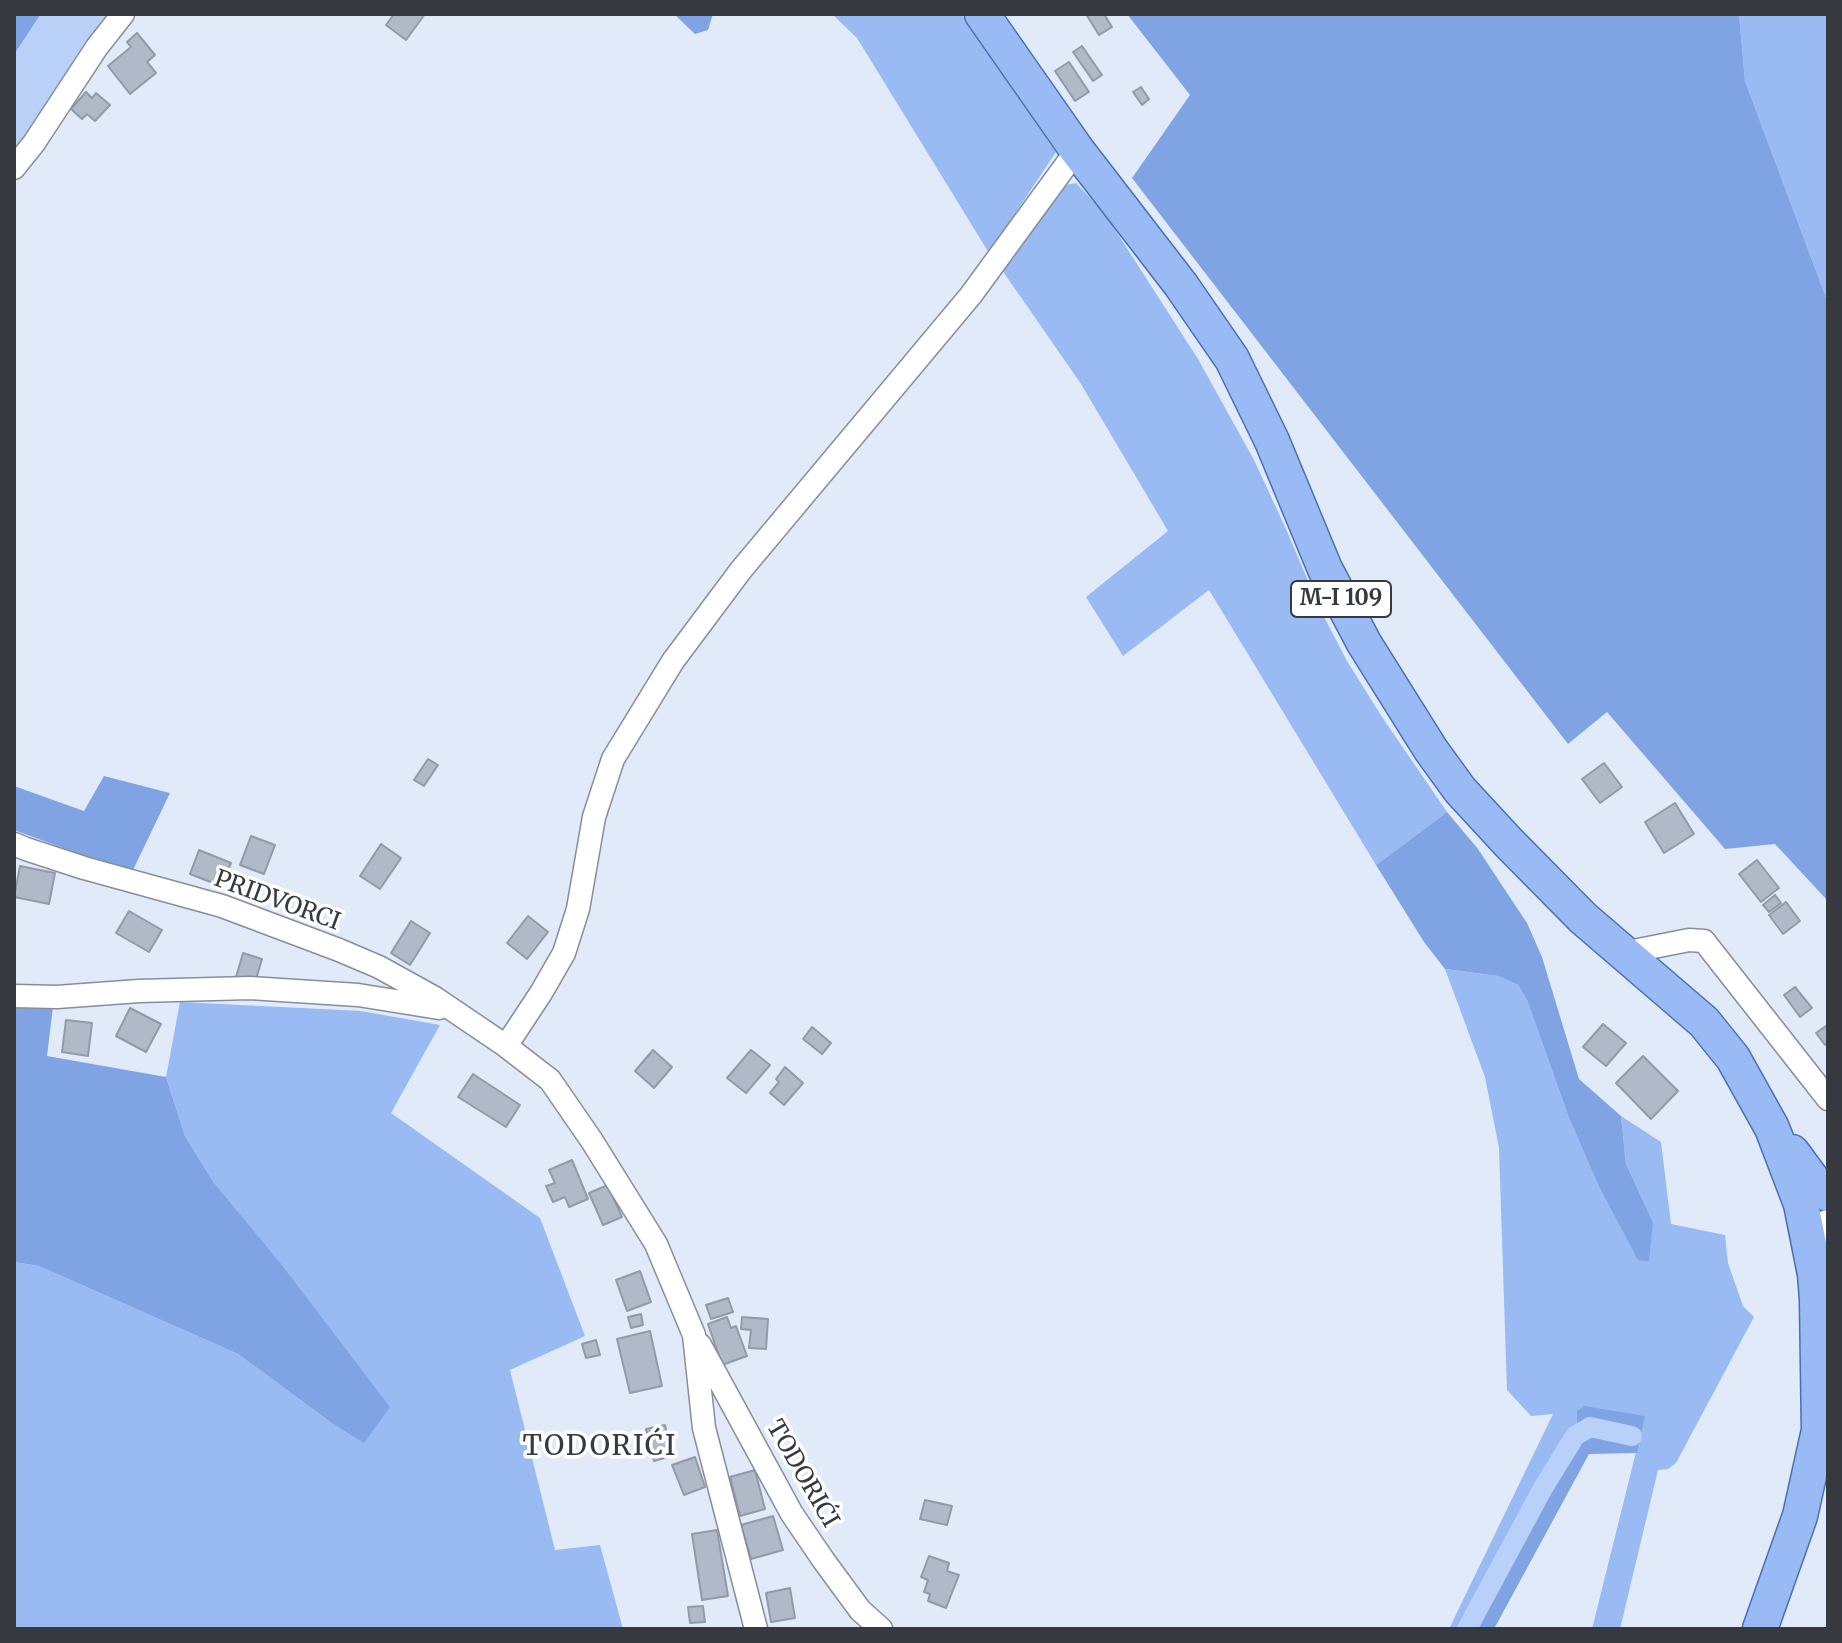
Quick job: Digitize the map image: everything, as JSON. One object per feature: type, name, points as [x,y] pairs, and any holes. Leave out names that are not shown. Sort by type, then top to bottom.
[{"type":"main road","name":"M-I 109","points":[[982,14],[1077,150],[1181,285],[1232,359],[1293,488],[1325,569],[1364,643],[1431,750],[1460,790],[1583,918],[1704,1022],[1733,1058],[1772,1128],[1801,1204],[1821,1239],[1815,1274],[1819,1432],[1800,1516],[1760,1629]]},
{"type":"main road","points":[[1772,1128],[1817,1186],[1828,1194]]},
{"type":"main road","points":[[1819,1432],[1828,1388]]},
{"type":"street","points":[[14,168],[123,14]]},
{"type":"street","points":[[506,1046],[564,953],[578,909],[594,817],[613,759],[673,661],[741,570],[971,295],[1077,150]]},
{"type":"street","name":"PRIDVORCI","points":[[14,844],[84,868],[222,906],[339,950],[379,967],[435,998],[506,1046]]},
{"type":"street","points":[[1623,953],[1689,940],[1704,941],[1828,1099]]},
{"type":"street","points":[[14,996],[57,997],[250,988],[358,995],[452,1010]]},
{"type":"street","name":"TODORIĆI","points":[[506,1046],[550,1080],[592,1141],[656,1244],[694,1335],[792,1514],[860,1610],[881,1629]]},
{"type":"street","name":"TODORIĆI","points":[[694,1335],[704,1428],[756,1629]]},
{"type":"shaded area","points":[[14,14],[41,14],[14,55]]},
{"type":"shaded area","points":[[41,14],[112,14],[14,160],[14,55]]},
{"type":"shaded area","points":[[674,14],[713,14],[708,30],[695,34]]},
{"type":"shaded area","points":[[832,14],[961,14],[1056,152],[989,253],[857,38]]},
{"type":"shaded area","points":[[1127,14],[1739,14],[1745,81],[1828,303],[1828,901],[1775,844],[1725,849],[1607,712],[1568,744],[1132,178],[1190,95]]},
{"type":"shaded area","points":[[1739,14],[1828,14],[1828,303],[1745,81]]},
{"type":"shaded area","points":[[1076,183],[1105,214],[1198,359],[1254,460],[1320,609],[1347,661],[1447,812],[1376,865],[1209,590],[1123,656],[1086,597],[1168,531],[1081,384],[1002,270],[1065,185]]},
{"type":"shaded area","points":[[104,776],[170,793],[133,870],[14,830],[14,786],[84,811]]},
{"type":"shaded area","points":[[1447,812],[1478,849],[1527,923],[1542,957],[1579,1079],[1621,1116],[1626,1164],[1653,1222],[1649,1261],[1638,1260],[1599,1187],[1569,1118],[1527,1000],[1518,985],[1498,976],[1445,969],[1424,942],[1376,865]]},
{"type":"shaded area","points":[[1445,969],[1498,976],[1518,985],[1527,1000],[1569,1118],[1599,1187],[1638,1259],[1653,1222],[1626,1164],[1621,1116],[1661,1142],[1671,1224],[1725,1235],[1728,1263],[1743,1306],[1754,1317],[1676,1463],[1668,1469],[1658,1470],[1620,1629],[1592,1629],[1645,1416],[1577,1411],[1576,1452],[1560,1475],[1477,1629],[1449,1629],[1553,1414],[1531,1416],[1507,1390],[1499,1148],[1485,1077]]},
{"type":"shaded area","points":[[180,1002],[361,1011],[440,1025],[391,1113],[540,1218],[585,1336],[510,1370],[555,1550],[600,1545],[623,1629],[14,1629],[14,1262],[39,1266],[238,1354],[329,1421],[214,1183],[185,1136],[166,1077]]},
{"type":"shaded area","points":[[14,1005],[53,1007],[47,1056],[166,1077],[185,1136],[214,1183],[281,1264],[390,1407],[364,1443],[238,1354],[39,1266],[14,1262]]},
{"type":"shaded area","points":[[1584,1406],[1645,1416],[1637,1453],[1589,1454],[1494,1629],[1477,1629],[1560,1475],[1576,1452],[1577,1411]]},
{"type":"building","points":[[394,14],[425,14],[406,40],[386,25]]},
{"type":"building","points":[[1086,14],[1104,14],[1112,27],[1099,35]]},
{"type":"building","points":[[137,33],[155,55],[147,62],[156,73],[130,94],[108,66],[131,47],[127,42]]},
{"type":"building","points":[[1082,46],[1102,75],[1093,81],[1073,52]]},
{"type":"building","points":[[1069,62],[1089,92],[1075,101],[1055,71]]},
{"type":"building","points":[[1141,87],[1149,99],[1142,105],[1133,92]]},
{"type":"building","points":[[86,92],[92,98],[96,93],[110,105],[95,121],[87,114],[82,119],[71,109]]},
{"type":"building","points":[[428,759],[438,765],[424,786],[414,780]]},
{"type":"building","points":[[1604,763],[1622,787],[1600,803],[1582,779]]},
{"type":"building","points":[[1675,803],[1694,834],[1664,853],[1645,822]]},
{"type":"building","points":[[251,836],[275,845],[264,874],[240,865]]},
{"type":"building","points":[[381,844],[401,858],[380,889],[360,876]]},
{"type":"building","points":[[199,850],[231,863],[221,886],[190,874]]},
{"type":"building","points":[[1757,860],[1779,888],[1761,902],[1739,874]]},
{"type":"building","points":[[20,866],[55,873],[49,904],[14,897]]},
{"type":"building","points":[[1775,895],[1781,903],[1769,912],[1763,905]]},
{"type":"building","points":[[1786,902],[1800,921],[1783,934],[1769,915]]},
{"type":"building","points":[[129,911],[162,930],[149,952],[116,933]]},
{"type":"building","points":[[528,916],[548,932],[527,959],[507,943]]},
{"type":"building","points":[[411,921],[430,933],[410,965],[391,953]]},
{"type":"building","points":[[243,953],[262,959],[255,983],[236,977]]},
{"type":"building","points":[[1795,987],[1812,1008],[1800,1017],[1784,995]]},
{"type":"building","points":[[130,1008],[161,1024],[146,1052],[116,1036]]},
{"type":"building","points":[[66,1020],[92,1023],[88,1056],[62,1052]]},
{"type":"building","points":[[1603,1024],[1626,1043],[1606,1066],[1583,1047]]},
{"type":"building","points":[[1826,1026],[1828,1043],[1825,1045],[1816,1033]]},
{"type":"building","points":[[812,1027],[831,1043],[822,1054],[803,1039]]},
{"type":"building","points":[[653,1050],[672,1067],[654,1088],[635,1071]]},
{"type":"building","points":[[751,1050],[770,1065],[746,1093],[727,1078]]},
{"type":"building","points":[[1643,1056],[1678,1091],[1651,1119],[1616,1083]]},
{"type":"building","points":[[785,1067],[803,1083],[784,1105],[770,1093]]},
{"type":"building","points":[[473,1074],[520,1105],[506,1127],[458,1097]]},
{"type":"building","points":[[572,1160],[588,1199],[569,1207],[565,1197],[553,1202],[546,1186],[555,1183],[549,1170]]},
{"type":"building","points":[[608,1185],[622,1217],[603,1225],[589,1193]]},
{"type":"building","points":[[640,1271],[651,1302],[627,1311],[616,1280]]},
{"type":"building","points":[[728,1298],[733,1312],[711,1319],[706,1305]]},
{"type":"building","points":[[641,1314],[643,1325],[631,1328],[628,1317]]},
{"type":"building","points":[[727,1317],[731,1328],[736,1326],[747,1356],[722,1365],[708,1324]]},
{"type":"building","points":[[742,1317],[768,1319],[766,1349],[749,1348],[751,1330],[741,1329]]},
{"type":"building","points":[[650,1331],[662,1386],[630,1393],[617,1339]]},
{"type":"building","points":[[596,1340],[600,1355],[586,1358],[582,1344]]},
{"type":"building","points":[[665,1425],[672,1456],[654,1461],[646,1429]]},
{"type":"building","points":[[695,1457],[705,1487],[684,1495],[672,1465]]},
{"type":"building","points":[[755,1470],[765,1509],[740,1516],[730,1477]]},
{"type":"building","points":[[925,1500],[952,1506],[947,1525],[920,1519]]},
{"type":"building","points":[[773,1516],[783,1550],[751,1559],[741,1525]]},
{"type":"building","points":[[717,1530],[728,1596],[702,1600],[692,1534]]},
{"type":"building","points":[[929,1556],[949,1563],[947,1571],[959,1575],[946,1608],[928,1601],[930,1594],[924,1592],[928,1580],[921,1577]]},
{"type":"building","points":[[790,1588],[795,1618],[771,1622],[766,1593]]},
{"type":"building","points":[[703,1606],[705,1622],[690,1623],[688,1607]]},
{"type":"waterway","points":[[1467,1629],[1543,1488],[1575,1436],[1590,1427],[1632,1436]]},
{"type":"district","name":"TODORIĆI","points":[[600,1447]]}]
